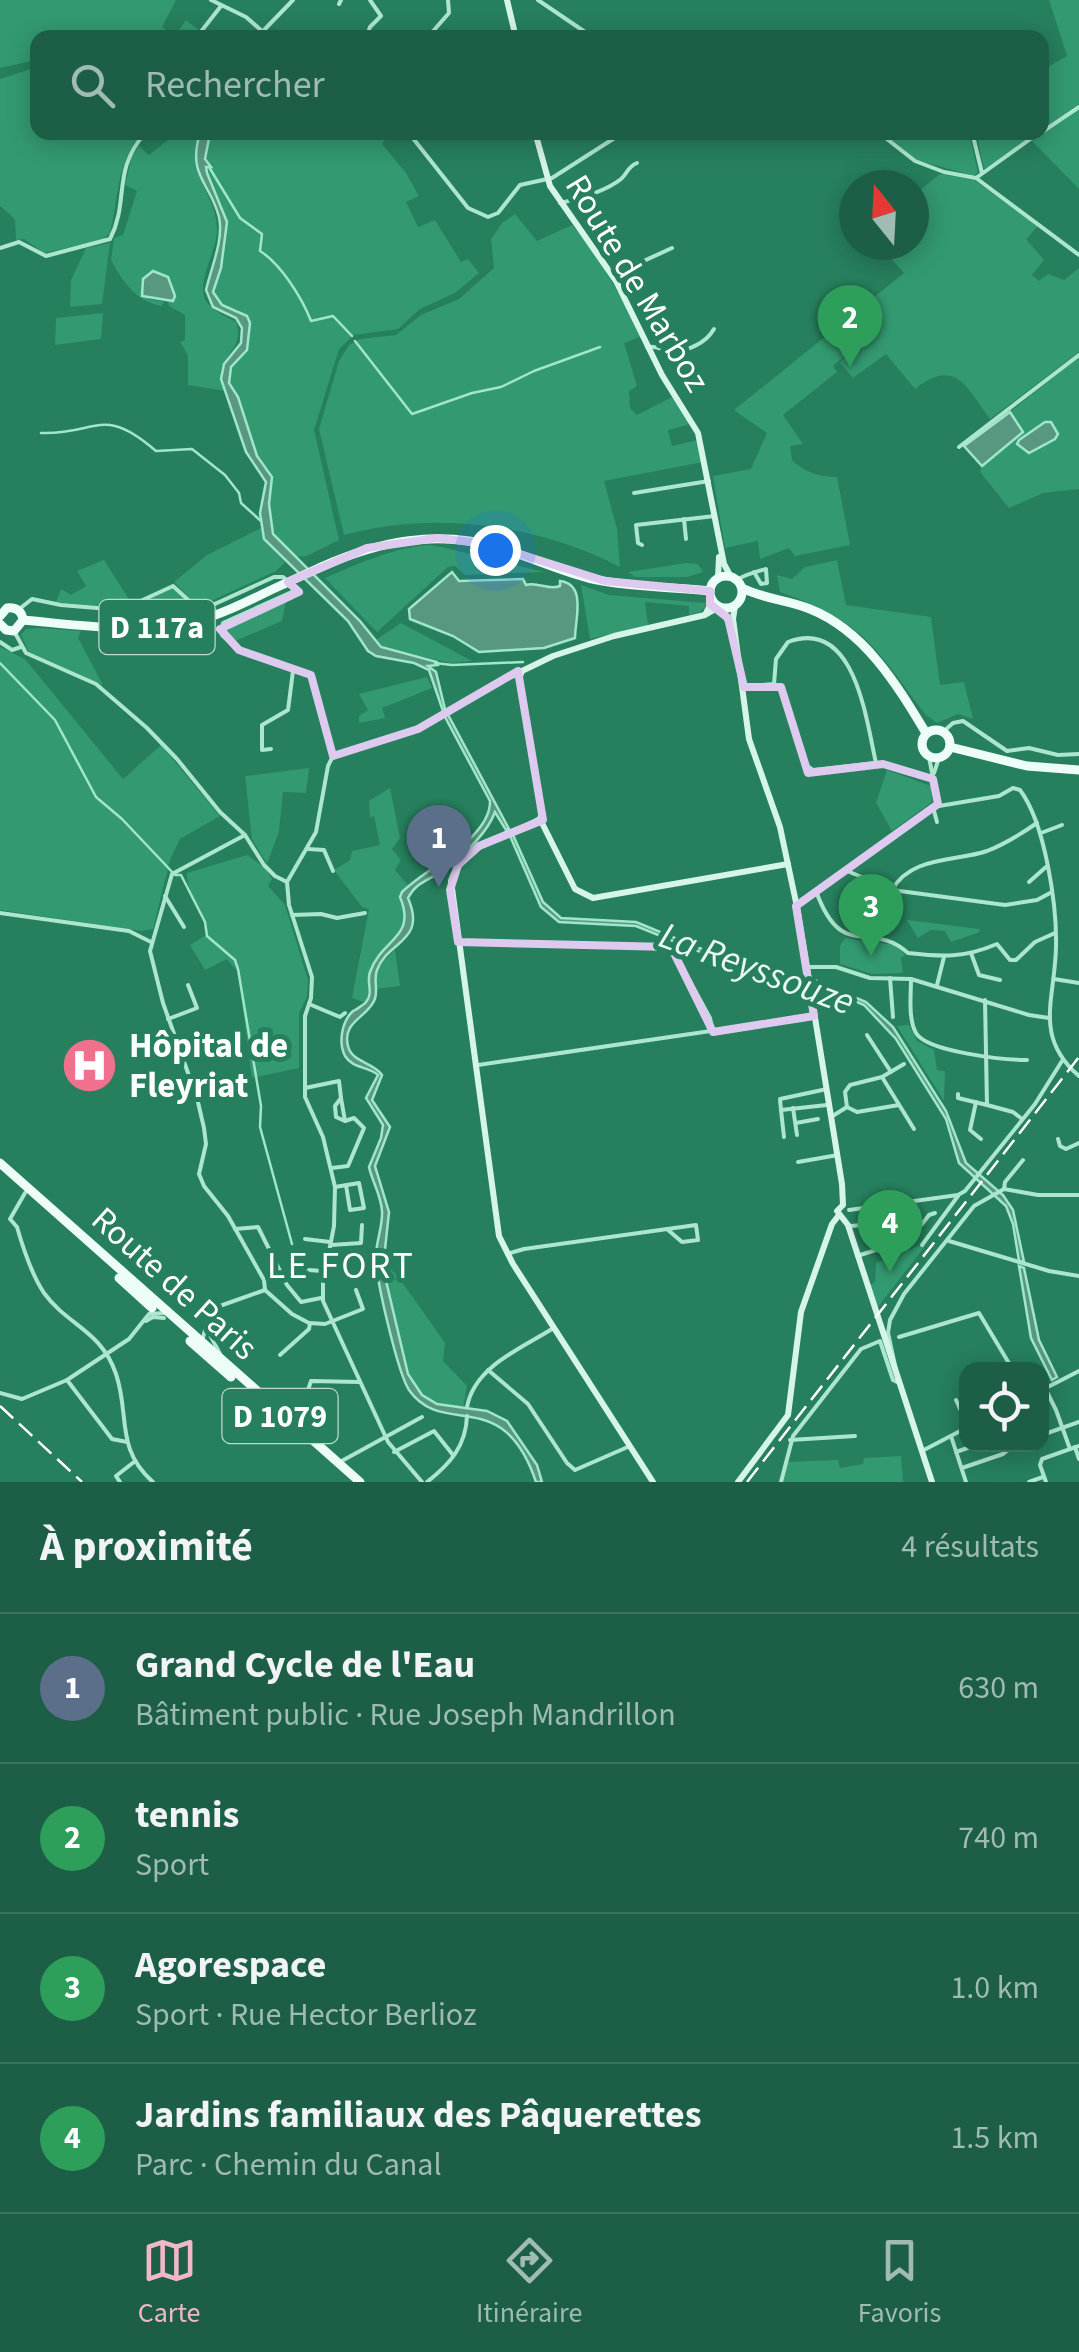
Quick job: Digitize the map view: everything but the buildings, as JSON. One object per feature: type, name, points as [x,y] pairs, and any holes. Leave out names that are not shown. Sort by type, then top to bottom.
[{"type":"main road","name":"D 117a","points":[[23,620],[133,628],[167,626],[210,616],[383,544],[420,538],[450,538],[501,548],[588,578],[716,602]]},
{"type":"main road","points":[[768,598],[737,604],[716,602],[718,578],[813,610],[855,638],[875,656],[926,734]]},
{"type":"main road","points":[[737,582],[737,604]]},
{"type":"main road","points":[[0,624],[14,631],[23,620],[7,608]]},
{"type":"main road","points":[[950,747],[949,738],[934,730],[926,734],[922,746],[934,758],[950,747],[1027,766],[1079,770]]},
{"type":"main road","name":"Route de Paris","points":[[0,1167],[21,1194],[130,1288],[155,1315]]},
{"type":"main road","name":"Route de Paris","points":[[0,1167],[155,1315],[185,1333],[203,1336],[357,1482]]},
{"type":"main road","name":"Route de Paris","points":[[203,1336],[224,1363],[357,1482]]},
{"type":"street","points":[[210,0],[246,17],[263,30]]},
{"type":"street","points":[[265,30],[293,0]]},
{"type":"street","points":[[369,30],[381,16],[370,0]]},
{"type":"street","points":[[434,30],[449,14],[448,0]]},
{"type":"street","points":[[507,0],[514,30]]},
{"type":"street","points":[[538,0],[580,30]]},
{"type":"street","points":[[202,30],[221,6]]},
{"type":"street","points":[[1049,127],[1079,106]]},
{"type":"street","points":[[0,248],[19,242],[46,256],[107,241],[114,232],[124,166],[140,140]]},
{"type":"street","points":[[414,140],[468,208],[481,216],[498,213],[520,184],[557,175],[612,140]]},
{"type":"street","name":"Route de Marboz","points":[[537,140],[547,179],[560,203],[612,275],[647,346],[698,433],[724,564],[737,582]]},
{"type":"street","points":[[888,140],[915,162],[976,178],[1079,255]]},
{"type":"street","points":[[974,140],[982,174]]},
{"type":"street","points":[[976,178],[1030,140]]},
{"type":"street","points":[[560,203],[576,200],[622,178],[628,167],[637,163]]},
{"type":"street","points":[[612,275],[672,248]]},
{"type":"street","points":[[647,346],[671,351],[687,349],[706,340],[714,329]]},
{"type":"street","points":[[959,447],[1079,355]]},
{"type":"street","points":[[634,493],[709,480]]},
{"type":"street","points":[[642,545],[638,543],[636,525],[714,516]]},
{"type":"street","name":"Route de Marboz","points":[[714,516],[718,578]]},
{"type":"street","points":[[684,520],[686,539]]},
{"type":"street","points":[[737,582],[754,572]]},
{"type":"street","points":[[7,608],[32,599],[125,609],[173,586],[197,608],[206,608],[280,576],[293,586],[294,592],[223,623],[220,630],[239,650],[312,678],[333,756],[309,847],[287,882],[292,915],[310,967],[304,1088],[332,1168],[335,1188],[322,1298],[394,1452],[425,1482],[454,1456],[464,1437],[467,1416]]},
{"type":"street","points":[[333,756],[438,720],[526,668],[590,644],[700,617],[716,602],[728,618],[741,677]]},
{"type":"street","points":[[737,604],[734,619],[751,746],[778,819],[788,864],[832,1117],[844,1212],[932,1482]]},
{"type":"street","points":[[14,631],[21,646],[32,656],[102,688],[166,747],[244,835],[264,864],[287,882]]},
{"type":"street","points":[[774,684],[776,660],[788,642],[812,637],[827,642],[849,665],[859,689],[876,763]]},
{"type":"street","points":[[0,642],[12,650],[21,646]]},
{"type":"street","points":[[271,749],[262,750],[262,725],[288,710],[293,671]]},
{"type":"street","points":[[520,675],[540,819],[576,889],[593,898],[788,864]]},
{"type":"street","points":[[742,687],[781,687],[809,768],[821,771],[876,763],[933,778]]},
{"type":"street","points":[[943,732],[953,723],[963,721],[1006,751],[1028,748],[1058,755],[1079,754]]},
{"type":"street","points":[[933,778],[934,758]]},
{"type":"street","points":[[934,758],[937,822]]},
{"type":"street","points":[[796,907],[936,805],[999,796],[1013,788],[1022,792],[1041,832],[1052,892],[1056,932],[1049,1018],[1062,1061],[1079,1076]]},
{"type":"street","points":[[540,819],[479,846],[458,864],[450,890],[499,1236],[653,1482]]},
{"type":"street","points":[[892,890],[900,877],[923,865],[988,850],[1037,824]]},
{"type":"street","points":[[1041,832],[1062,825]]},
{"type":"street","points":[[244,835],[174,872],[151,942],[152,963],[206,1136],[200,1179],[235,1229],[264,1280],[265,1290],[292,1314],[310,1324],[331,1322],[363,1308],[356,1290]]},
{"type":"street","points":[[301,842],[324,850],[333,871]]},
{"type":"street","points":[[1028,882],[1046,867]]},
{"type":"street","points":[[845,870],[892,890],[1005,905],[1036,900],[1052,892]]},
{"type":"street","points":[[816,891],[826,918],[848,936],[896,942],[908,953],[953,958],[997,944],[1010,960],[1016,960],[1036,942],[1056,932]]},
{"type":"street","points":[[165,896],[184,927]]},
{"type":"street","points":[[292,915],[337,918],[365,912]]},
{"type":"street","points":[[0,913],[129,931],[151,942]]},
{"type":"street","points":[[458,942],[668,948],[710,1018],[712,1032]]},
{"type":"street","points":[[971,953],[979,975],[1000,980]]},
{"type":"street","points":[[937,985],[944,957]]},
{"type":"street","points":[[806,968],[836,967],[870,978],[911,979],[1049,1018]]},
{"type":"street","points":[[890,978],[893,1017]]},
{"type":"street","points":[[911,979],[913,1028],[925,1042],[941,1048],[1027,1060]]},
{"type":"street","points":[[1054,979],[1079,983]]},
{"type":"street","points":[[168,1019],[197,1008],[188,985]]},
{"type":"street","points":[[986,1000],[987,1105]]},
{"type":"street","points":[[310,1004],[340,1017],[345,1013]]},
{"type":"street","points":[[475,1065],[814,1016]]},
{"type":"street","points":[[867,1034],[891,1072]]},
{"type":"street","points":[[181,1056],[198,1051],[199,1041],[206,1039],[209,1048]]},
{"type":"street","points":[[941,1048],[947,1040]]},
{"type":"street","points":[[922,1245],[1022,1120],[1062,1061]]},
{"type":"street","points":[[847,1107],[845,1092],[850,1085],[882,1077],[904,1064]]},
{"type":"street","points":[[882,1077],[914,1129]]},
{"type":"street","points":[[192,1085],[210,1079]]},
{"type":"street","points":[[304,1088],[339,1081],[345,1121],[354,1118],[364,1128],[348,1166],[332,1168]]},
{"type":"street","points":[[784,1137],[780,1099],[827,1089]]},
{"type":"street","points":[[958,1094],[958,1098],[1012,1112],[1022,1120]]},
{"type":"street","points":[[976,1102],[970,1130],[981,1139]]},
{"type":"street","points":[[781,1110],[830,1105]]},
{"type":"street","points":[[847,1107],[856,1112],[899,1105]]},
{"type":"street","points":[[832,1117],[847,1107]]},
{"type":"street","points":[[793,1108],[798,1134]]},
{"type":"street","points":[[796,1123],[818,1119]]},
{"type":"street","points":[[1058,1139],[1066,1149],[1079,1143]]},
{"type":"street","points":[[798,1162],[838,1155]]},
{"type":"street","points":[[897,1379],[888,1332],[904,1294],[974,1206],[1002,1189],[1023,1160]]},
{"type":"street","points":[[335,1188],[346,1185],[360,1183],[364,1208],[350,1210],[346,1185]]},
{"type":"street","points":[[1002,1189],[1038,1195],[1079,1195]]},
{"type":"street","points":[[21,1194],[10,1219],[40,1286],[69,1318],[91,1333],[106,1355],[116,1375],[134,1462],[153,1482]]},
{"type":"street","points":[[738,1482],[788,1415],[797,1332],[832,1224],[844,1212],[958,1196]]},
{"type":"street","points":[[857,1256],[913,1233],[929,1214],[936,1213]]},
{"type":"street","points":[[848,1226],[913,1218],[922,1224]]},
{"type":"street","points":[[871,1224],[876,1250]]},
{"type":"street","points":[[305,1239],[360,1243],[362,1225]]},
{"type":"street","points":[[507,1254],[524,1248],[666,1228],[696,1225],[698,1240],[682,1242],[666,1228]]},
{"type":"street","points":[[235,1229],[258,1227],[287,1285],[302,1302],[322,1298]]},
{"type":"street","points":[[949,1241],[1026,1265],[1079,1276]]},
{"type":"street","points":[[308,1270],[325,1271]]},
{"type":"street","points":[[203,1336],[213,1311],[223,1303],[265,1290]]},
{"type":"street","points":[[899,1338],[980,1313],[1008,1362]]},
{"type":"street","points":[[0,1393],[22,1399],[67,1380],[106,1355],[155,1315]]},
{"type":"street","points":[[280,1355],[310,1324]]},
{"type":"street","points":[[467,1407],[473,1385],[488,1370],[554,1328]]},
{"type":"street","points":[[185,1333],[203,1336],[224,1363]]},
{"type":"street","points":[[780,1482],[790,1440],[861,1349],[880,1341],[893,1380],[897,1379]]},
{"type":"street","points":[[488,1370],[528,1404],[575,1470],[630,1446]]},
{"type":"street","points":[[1049,1386],[1079,1371]]},
{"type":"street","points":[[67,1380],[112,1439],[127,1442]]},
{"type":"street","points":[[306,1396],[311,1381],[360,1382]]},
{"type":"street","points":[[956,1400],[959,1408]]},
{"type":"street","points":[[1049,1401],[1079,1459]]},
{"type":"street","points":[[338,1463],[422,1417]]},
{"type":"street","points":[[1049,1433],[1079,1422]]},
{"type":"street","points":[[922,1451],[959,1430]]},
{"type":"street","points":[[394,1452],[434,1432],[454,1456]]},
{"type":"street","points":[[790,1440],[855,1436]]},
{"type":"street","points":[[951,1436],[966,1482]]},
{"type":"street","points":[[1029,1482],[1045,1479],[1042,1459],[1075,1448]]},
{"type":"street","points":[[962,1468],[1005,1452]]},
{"type":"street","points":[[120,1482],[116,1476],[134,1462]]},
{"type":"highlighted area","points":[[437,538],[488,544],[605,581],[710,591],[710,604],[728,618],[744,687],[781,687],[808,773],[883,764],[933,779],[938,804],[796,906],[814,1016],[713,1032],[671,947],[458,942],[450,890],[458,865],[479,846],[543,820],[518,671],[418,729],[333,756],[311,675],[239,650],[220,629],[299,592],[288,582],[367,548]]},
{"type":"shaded area","points":[[0,0],[176,0],[162,27],[166,30],[30,30],[30,62],[0,68]]},
{"type":"shaded area","points":[[1049,0],[1079,0],[1079,104],[1049,124],[1049,66],[1067,56]]},
{"type":"shaded area","points":[[186,20],[199,30],[179,30]]},
{"type":"shaded area","points":[[30,69],[30,140],[137,140],[123,168],[110,233],[102,240],[44,253],[24,239],[16,240],[15,219],[0,206],[0,79]]},
{"type":"shaded area","points":[[1079,109],[1079,189],[1032,141],[1049,140],[1049,129]]},
{"type":"shaded area","points":[[168,140],[199,140],[199,174],[216,217],[217,230],[203,291],[214,310],[236,322],[238,333],[221,370],[225,391],[188,385],[188,355],[180,342],[185,340],[185,315],[169,306],[168,302],[173,301],[162,273],[148,273],[149,299],[164,302],[161,306],[131,289],[111,260],[114,238],[123,235],[137,191],[125,185],[132,156],[139,146],[149,155]]},
{"type":"shaded area","points":[[199,140],[209,140],[205,159],[211,167],[206,167],[207,173],[227,222],[221,268],[213,292],[222,305],[247,316],[250,323],[247,350],[231,367],[229,383],[238,397],[257,456],[272,477],[269,504],[273,534],[381,647],[437,662],[438,665],[428,666],[436,672],[445,709],[509,829],[495,812],[472,846],[411,893],[408,898],[413,924],[382,960],[376,974],[374,1001],[351,1026],[347,1038],[350,1052],[382,1075],[372,1100],[390,1127],[375,1166],[389,1212],[383,1268],[408,1374],[422,1395],[437,1404],[487,1411],[507,1421],[537,1465],[542,1482],[536,1482],[522,1452],[507,1433],[490,1422],[423,1404],[404,1380],[377,1267],[382,1211],[369,1167],[383,1125],[366,1098],[378,1075],[348,1060],[342,1044],[346,1020],[368,999],[369,976],[375,961],[401,930],[402,892],[469,840],[487,815],[490,801],[445,717],[429,670],[368,651],[348,621],[264,539],[260,513],[266,482],[246,452],[221,379],[224,364],[241,343],[242,328],[236,318],[213,307],[206,290],[220,226],[198,169]]},
{"type":"shaded area","points":[[209,140],[385,140],[382,144],[419,196],[406,202],[418,227],[435,220],[461,262],[468,259],[479,273],[455,293],[420,309],[398,329],[354,335],[339,349],[314,430],[339,540],[307,556],[294,557],[273,534],[269,470],[257,456],[238,397],[229,383],[231,367],[247,349],[240,311],[222,305],[213,292],[221,268],[222,205],[205,165],[219,182],[205,160]]},
{"type":"shaded area","points":[[890,140],[971,140],[978,172],[974,176],[913,159]]},
{"type":"shaded area","points":[[978,140],[1027,140],[984,169]]},
{"type":"shaded area","points":[[940,174],[974,180],[1038,226],[1026,239],[1044,260],[1032,275],[1039,281],[1048,274],[1064,280],[1079,268],[1079,352],[990,419],[967,387],[950,376],[929,380],[915,389],[886,354],[853,378],[840,363],[846,355],[833,366],[837,372],[783,415],[803,444],[790,446],[792,460],[813,473],[837,477],[850,545],[795,556],[789,548],[760,559],[758,541],[725,548],[713,476],[751,469],[767,433],[734,410],[904,273],[892,260],[929,260],[929,183]]},
{"type":"shaded area","points":[[515,214],[537,241],[572,225],[610,278],[640,337],[624,343],[637,386],[629,391],[630,408],[637,415],[672,397],[690,424],[668,430],[672,446],[698,440],[703,462],[604,481],[617,529],[620,567],[555,540],[485,526],[414,523],[344,535],[319,429],[339,361],[349,345],[360,339],[396,335],[421,315],[459,299],[494,268],[491,239],[502,223]]},
{"type":"shaded area","points":[[110,243],[102,304],[70,307],[71,280],[86,248]]},
{"type":"shaded area","points":[[153,271],[168,277],[173,301],[142,296],[143,279]]},
{"type":"shaded area","points":[[103,313],[101,339],[55,345],[56,318]]},
{"type":"shaded area","points":[[1079,357],[1079,489],[1043,493],[1009,508],[980,472],[982,466],[1022,433],[1010,412]]},
{"type":"shaded area","points":[[1010,412],[1023,432],[982,466],[964,446]]},
{"type":"shaded area","points":[[1051,422],[1058,434],[1055,439],[1029,453],[1017,444],[1019,440]]},
{"type":"shaded area","points":[[261,528],[264,539],[285,562],[276,571],[198,607],[174,582],[207,555]]},
{"type":"shaded area","points":[[428,545],[544,572],[465,575],[455,566],[448,567],[377,632],[325,578],[388,553]]},
{"type":"shaded area","points":[[104,560],[132,604],[118,608],[56,602],[61,589],[71,595],[86,586],[77,571]]},
{"type":"shaded area","points":[[837,560],[846,605],[931,617],[940,685],[964,682],[973,719],[958,714],[937,723],[926,715],[880,654],[850,626],[780,592],[777,575],[792,579],[805,567]]},
{"type":"shaded area","points":[[698,564],[703,572],[687,577],[635,577],[628,572]]},
{"type":"shaded area","points":[[452,572],[459,581],[523,579],[526,585],[552,587],[560,586],[560,581],[568,584],[577,596],[575,638],[544,648],[479,652],[453,636],[410,619],[409,609]]},
{"type":"shaded area","points":[[581,585],[609,595],[707,603],[701,612],[689,615],[689,606],[645,602],[648,625],[590,639]]},
{"type":"shaded area","points":[[174,588],[196,611],[151,618],[125,611],[164,589]]},
{"type":"shaded area","points":[[286,601],[282,621],[235,641],[224,630],[229,623]]},
{"type":"shaded area","points":[[401,623],[472,661],[451,663],[373,642]]},
{"type":"shaded area","points":[[26,629],[81,631],[78,638],[103,685],[29,652],[21,635]]},
{"type":"shaded area","points":[[0,647],[25,659],[123,779],[161,745],[220,816],[180,839],[170,860],[153,929],[142,931],[0,910]]},
{"type":"shaded area","points":[[427,677],[432,688],[382,708],[385,718],[359,723],[359,716],[368,710],[359,694]]},
{"type":"shaded area","points":[[309,768],[306,793],[283,792],[279,831],[267,864],[252,839],[245,776]]},
{"type":"shaded area","points":[[887,770],[931,786],[932,802],[892,831],[876,803]]},
{"type":"shaded area","points":[[390,788],[400,838],[392,849],[401,860],[395,870],[408,885],[402,892],[404,921],[370,971],[366,1003],[352,998],[369,909],[362,907],[334,870],[350,860],[352,851],[380,845],[374,816],[370,818],[369,801]]},
{"type":"shaded area","points":[[513,835],[543,902],[561,918],[636,922],[743,966],[806,976],[807,981],[750,972],[636,926],[559,922],[541,907],[510,836]]},
{"type":"shaded area","points":[[247,855],[265,868],[272,879],[268,886],[285,905],[308,980],[307,997],[299,1013],[299,1068],[252,1078],[238,972],[227,959],[205,970],[190,945],[206,935],[206,927],[187,873]]},
{"type":"shaded area","points":[[907,920],[980,932],[951,942],[945,931],[931,930],[918,938]]},
{"type":"shaded area","points":[[845,938],[897,945],[905,955],[901,958],[903,973],[872,974],[840,964],[840,946]]},
{"type":"shaded area","points":[[395,950],[400,986],[376,989],[378,967]]},
{"type":"shaded area","points":[[812,979],[866,1002],[893,1027],[946,1111],[966,1163],[1003,1195],[1013,1210],[1024,1262],[1019,1261],[1006,1206],[959,1163],[946,1119],[896,1039],[864,1005],[813,983]]},
{"type":"shaded area","points":[[909,1025],[917,1041],[934,1050],[937,1070],[945,1071],[944,1101],[897,1026]]},
{"type":"shaded area","points":[[925,1246],[878,1307],[870,1285],[875,1282],[876,1263]]},
{"type":"shaded area","points":[[384,1263],[397,1275],[445,1343],[443,1361],[467,1386],[463,1409],[431,1401],[414,1382],[404,1356]]},
{"type":"shaded area","points":[[1019,1266],[1024,1268],[1039,1340],[1057,1377],[1052,1380],[1049,1362],[1043,1362],[1031,1338]]},
{"type":"shaded area","points":[[901,1456],[903,1482],[782,1482],[787,1462],[838,1460],[840,1468],[863,1464],[864,1458]]},
{"type":"waterway","points":[[209,167],[240,218],[262,234],[260,251],[290,282],[311,321],[333,316],[352,336]]},
{"type":"waterway","points":[[355,341],[412,414],[501,387],[600,347]]},
{"type":"waterway","points":[[41,433],[111,425],[138,437],[156,451],[192,449],[225,475],[239,493],[241,503],[261,521]]},
{"type":"waterway","points":[[435,663],[523,662]]},
{"type":"waterway","points":[[0,663],[55,720],[96,797],[175,875],[181,875],[205,922],[207,936],[235,960],[261,1106],[260,1127],[292,1244]]},
{"type":"railway","points":[[747,1482],[1079,1057]]},
{"type":"railway","points":[[0,1406],[82,1482]]},
{"type":"place","name":"tennis","points":[[850,367]]},
{"type":"place","name":"Grand Cycle de l'Eau","points":[[439,887]]},
{"type":"place","name":"Agorespace","points":[[871,956]]},
{"type":"place","name":"Hôpital de Fleyriat","points":[[90,1065]]},
{"type":"place","name":"Jardins familiaux des Pâquerettes","points":[[890,1272]]},
{"type":"district","name":"LE FORT","points":[[341,1265]]},
{"type":"water label","name":"La Reyssouze","points":[[757,968]]}]
